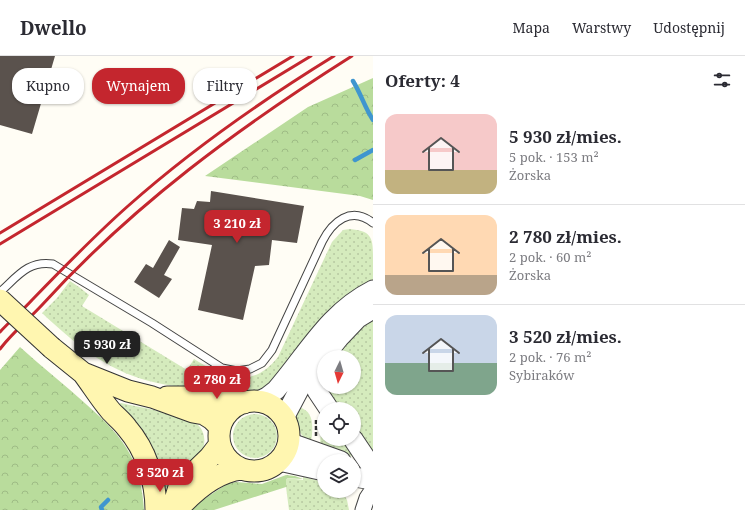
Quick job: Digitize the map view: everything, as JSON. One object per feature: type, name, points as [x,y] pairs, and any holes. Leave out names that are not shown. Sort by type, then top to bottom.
[{"type":"main road","points":[[0,300],[52,348],[83,373],[110,411],[127,428],[140,446],[152,478],[156,510]]},
{"type":"main road","points":[[83,373],[128,391],[152,397],[193,412],[204,414],[212,419],[220,435],[224,454],[236,466],[242,469]]},
{"type":"main road","points":[[152,397],[195,397],[267,404],[275,408],[284,418],[288,428],[289,441],[285,453],[279,461],[270,468],[258,471],[242,469],[231,470],[189,496],[177,510]]},
{"type":"main road","points":[[172,510],[179,487],[210,457],[228,412],[238,405],[251,402]]},
{"type":"street","points":[[251,402],[267,397],[276,390],[337,314],[356,299],[373,290]]},
{"type":"street","points":[[284,418],[296,394],[339,338],[358,318],[373,309]]},
{"type":"street","points":[[313,370],[320,402]]},
{"type":"street","points":[[289,441],[321,454]]},
{"type":"street","points":[[358,446],[373,469]]},
{"type":"street","points":[[279,461],[317,469]]},
{"type":"street","points":[[361,471],[373,478]]},
{"type":"street","points":[[361,477],[373,478]]},
{"type":"street","points":[[363,510],[367,498],[373,489]]},
{"type":"lane","points":[[0,292],[26,268],[39,263],[53,264],[152,322],[218,365],[232,370],[246,370],[258,365],[269,355],[322,242],[331,228],[341,220],[352,215],[361,216],[373,223]]},
{"type":"green space","points":[[373,78],[373,200],[360,196],[205,176],[308,107]]},
{"type":"green space","points":[[350,229],[362,231],[371,239],[373,249],[373,280],[357,289],[268,385],[254,391],[240,393],[186,388],[156,383],[133,376],[118,370],[91,354],[42,313],[57,298],[70,281],[89,295],[82,306],[187,370],[194,359],[205,366],[227,375],[238,378],[248,377],[258,374],[278,357],[332,242],[343,230]]},
{"type":"green space","points":[[373,319],[373,451],[361,436],[361,402],[335,402],[330,394],[361,394],[361,350],[341,350],[357,331]]},
{"type":"green space","points":[[20,347],[100,416],[122,442],[131,456],[136,469],[142,489],[144,510],[0,510],[0,370]]},
{"type":"green space","points":[[121,403],[150,409],[192,421],[200,427],[204,436],[202,451],[184,468],[156,460],[118,406]]},
{"type":"green space","points":[[298,406],[307,411],[311,417],[311,443],[302,436],[298,428],[296,418]]},
{"type":"green space","points":[[251,414],[259,414],[271,420],[277,432],[277,440],[271,452],[259,458],[251,458],[239,452],[233,440],[233,432],[239,420]]},
{"type":"green space","points":[[320,446],[349,446],[355,454],[345,454]]},
{"type":"green space","points":[[157,469],[180,476],[166,496]]},
{"type":"green space","points":[[286,475],[303,479],[286,478],[286,487],[214,510],[192,510],[198,503],[227,484],[236,482],[262,484]]},
{"type":"green space","points":[[303,477],[317,480],[317,498],[346,498],[349,510],[289,510],[286,478],[303,480]]},
{"type":"building","points":[[0,56],[55,56],[51,68],[12,68],[12,104],[41,104],[32,134],[0,125]]},
{"type":"building","points":[[211,191],[304,206],[297,243],[272,240],[269,265],[255,266],[243,320],[198,310],[212,245],[178,240],[182,208],[194,209],[197,201],[210,202]]},
{"type":"building","points":[[169,240],[180,247],[164,275],[172,279],[159,298],[134,282],[146,264],[153,268]]},
{"type":"waterway","points":[[353,81],[373,120]]},
{"type":"waterway","points":[[355,160],[373,150]]},
{"type":"waterway","points":[[102,510],[101,507],[108,500]]},
{"type":"railway","points":[[0,233],[293,56]]},
{"type":"railway","points":[[0,244],[311,56]]},
{"type":"railway","points":[[0,332],[115,217],[176,165],[253,108],[334,56]]},
{"type":"railway","points":[[0,349],[77,269],[150,201],[188,170],[268,111],[352,56]]}]
